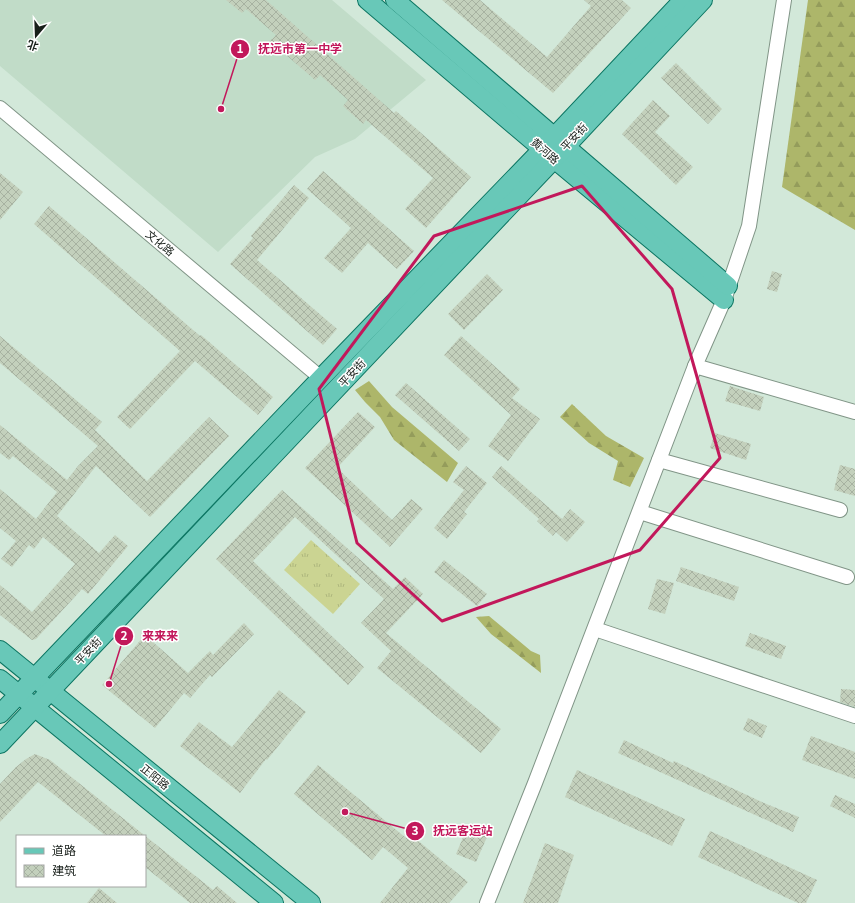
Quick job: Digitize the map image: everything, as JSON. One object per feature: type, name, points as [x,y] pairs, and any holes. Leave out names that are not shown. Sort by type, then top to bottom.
[{"type":"main road","name":"黄河路","points":[[367,0],[555,147]]},
{"type":"main road","name":"黄河路","points":[[395,0],[555,147],[726,293]]},
{"type":"main road","name":"平安街","points":[[0,744],[50,692],[555,147],[683,0]]},
{"type":"main road","name":"平安街","points":[[0,714],[321,378],[702,0]]},
{"type":"main road","name":"正阳路","points":[[0,650],[311,903]]},
{"type":"main road","name":"正阳路","points":[[0,679],[274,903]]},
{"type":"street","points":[[487,903],[640,512],[695,366],[726,293],[749,226],[784,0]]},
{"type":"street","name":"文化路","points":[[0,108],[321,378]]},
{"type":"street","points":[[695,366],[855,412]]},
{"type":"street","points":[[659,460],[840,510]]},
{"type":"street","points":[[640,512],[847,577]]},
{"type":"street","points":[[594,629],[855,716]]},
{"type":"highlighted area","points":[[582,186],[672,289],[720,458],[640,550],[442,621],[357,543],[319,389],[434,236]]},
{"type":"shaded area","points":[[0,0],[332,0],[426,80],[355,139],[315,157],[218,252],[0,66]]},
{"type":"green space","points":[[808,0],[855,0],[855,230],[782,187]]},
{"type":"green space","points":[[369,381],[392,407],[458,463],[447,482],[394,440],[380,417],[355,390]]},
{"type":"green space","points":[[572,404],[606,436],[644,458],[630,487],[613,480],[618,461],[589,443],[560,417]]},
{"type":"green space","points":[[311,540],[360,584],[333,614],[284,570]]},
{"type":"green space","points":[[489,616],[531,651],[540,655],[541,673],[491,634],[476,617]]},
{"type":"building","points":[[226,0],[266,0],[394,113],[396,111],[471,177],[426,228],[405,209],[433,178],[366,120],[363,124],[343,106],[348,100],[320,75],[315,80],[270,41],[276,35],[246,9],[242,13]]},
{"type":"building","points":[[442,0],[480,0],[547,57],[591,6],[584,0],[622,0],[631,8],[553,93]]},
{"type":"building","points":[[676,63],[722,109],[708,124],[661,78]]},
{"type":"building","points":[[653,100],[670,116],[655,132],[693,167],[676,185],[622,134]]},
{"type":"building","points":[[323,171],[414,251],[397,269],[368,243],[342,273],[324,258],[351,228],[307,189]]},
{"type":"building","points":[[0,173],[23,192],[0,220]]},
{"type":"building","points":[[294,185],[309,198],[257,260],[337,329],[323,345],[230,264],[253,238],[251,236]]},
{"type":"building","points":[[49,206],[273,397],[258,415],[195,361],[130,429],[117,417],[180,351],[34,224]]},
{"type":"building","points":[[772,271],[782,274],[777,292],[767,289]]},
{"type":"building","points":[[487,274],[503,290],[464,330],[448,314]]},
{"type":"building","points":[[0,336],[102,422],[95,430],[147,481],[209,417],[229,436],[150,517],[96,466],[57,516],[99,553],[115,535],[128,546],[88,594],[82,589],[36,639],[32,640],[0,615],[0,585],[32,612],[75,564],[43,537],[34,549],[29,545],[12,567],[1,559],[16,541],[0,528],[0,489],[36,519],[57,492],[13,456],[9,460],[0,453],[0,425],[67,480],[78,466],[98,446],[0,363]]},
{"type":"building","points":[[461,336],[520,389],[512,398],[540,419],[508,461],[488,446],[511,415],[444,355]]},
{"type":"building","points":[[406,383],[470,439],[459,451],[395,395]]},
{"type":"building","points":[[730,386],[764,397],[760,411],[725,401]]},
{"type":"building","points":[[358,412],[375,427],[337,468],[392,520],[411,499],[423,509],[390,547],[305,468]]},
{"type":"building","points":[[715,433],[751,444],[746,460],[710,448]]},
{"type":"building","points":[[840,465],[855,469],[855,496],[834,490]]},
{"type":"building","points":[[466,466],[487,483],[464,512],[467,514],[447,539],[434,528],[464,490],[453,482]]},
{"type":"building","points":[[501,466],[562,519],[570,509],[585,522],[567,542],[556,532],[553,536],[537,521],[539,519],[492,477]]},
{"type":"building","points":[[282,490],[393,589],[405,577],[423,594],[386,633],[501,729],[481,753],[377,668],[391,651],[361,623],[384,599],[295,517],[253,561],[364,667],[348,685],[216,559]]},
{"type":"building","points":[[444,560],[487,594],[477,606],[434,572]]},
{"type":"building","points":[[681,567],[739,587],[734,601],[676,581]]},
{"type":"building","points":[[657,579],[674,583],[665,614],[648,609]]},
{"type":"building","points":[[244,623],[254,634],[212,677],[210,675],[190,698],[184,693],[155,728],[102,685],[145,635],[188,673],[210,651],[213,655]]},
{"type":"building","points":[[750,633],[786,646],[781,659],[745,646]]},
{"type":"building","points":[[841,689],[855,690],[855,707],[840,702]]},
{"type":"building","points":[[279,690],[306,712],[267,760],[266,759],[240,793],[180,746],[199,722],[232,747]]},
{"type":"building","points":[[748,718],[767,726],[762,738],[743,730]]},
{"type":"building","points":[[811,736],[855,752],[855,779],[802,760]]},
{"type":"building","points":[[624,740],[673,763],[674,761],[764,803],[799,817],[793,832],[618,753]]},
{"type":"building","points":[[35,754],[50,760],[144,835],[105,835],[38,782],[0,822],[0,784],[26,759]]},
{"type":"building","points":[[318,765],[406,838],[410,834],[468,882],[449,903],[380,903],[408,868],[383,847],[372,860],[294,794]]},
{"type":"building","points":[[577,770],[685,819],[672,846],[565,797]]},
{"type":"building","points":[[835,795],[855,804],[855,818],[830,806]]},
{"type":"building","points":[[467,828],[487,837],[476,862],[456,854]]},
{"type":"building","points":[[710,831],[817,880],[806,903],[798,903],[698,857]]},
{"type":"building","points":[[146,837],[213,890],[217,886],[237,903],[190,903],[146,868]]},
{"type":"building","points":[[545,843],[574,855],[558,903],[523,903]]},
{"type":"building","points":[[99,888],[117,903],[87,903]]},
{"type":"place","name":"抚远市第一中学","points":[[221,109]]},
{"type":"place","name":"来来来","points":[[109,684]]},
{"type":"place","name":"抚远客运站","points":[[345,812]]}]
